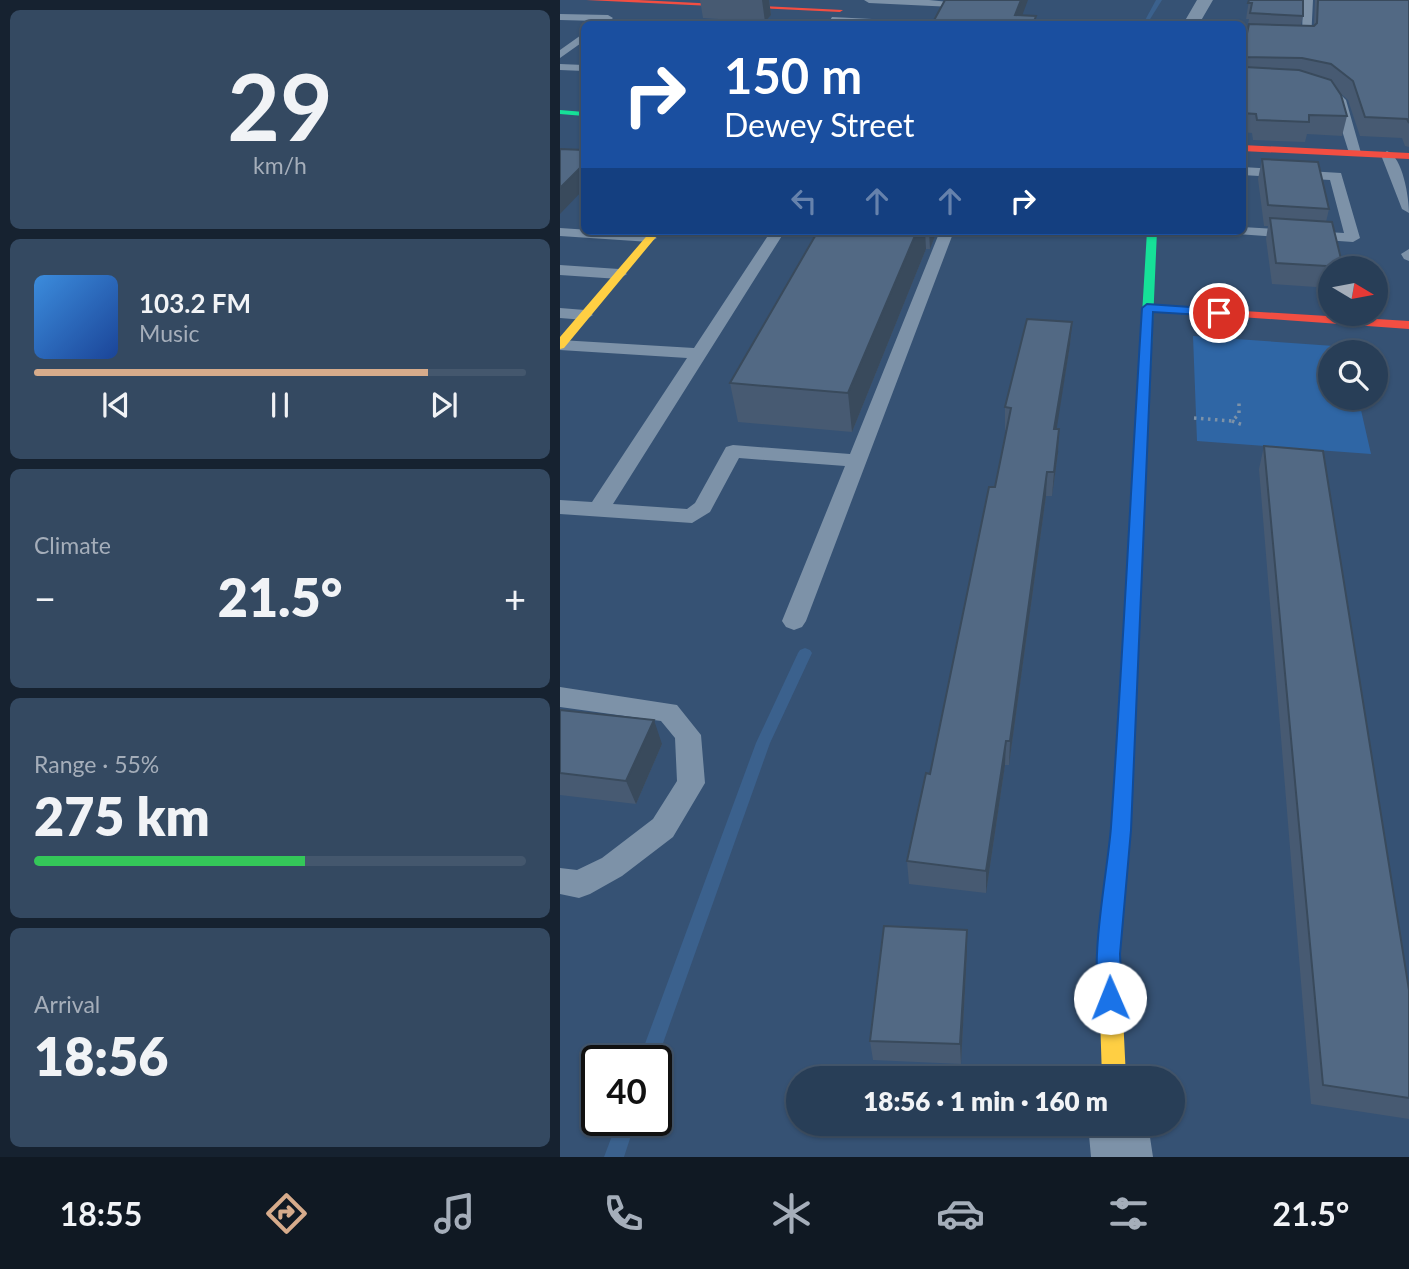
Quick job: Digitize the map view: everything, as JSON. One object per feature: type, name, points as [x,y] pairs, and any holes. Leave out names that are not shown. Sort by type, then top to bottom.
[{"type":"street","points":[[589,0],[712,2],[837,14]]},
{"type":"street","points":[[1193,21],[1205,0]]},
{"type":"street","points":[[560,112],[581,114]]},
{"type":"street","points":[[1246,148],[1409,156]]},
{"type":"street","points":[[560,345],[653,235]]},
{"type":"street","points":[[1114,1066],[1109,954],[1121,830],[1152,235]]},
{"type":"street","points":[[1147,308],[1409,326]]},
{"type":"street","points":[[1119,1136],[1122,1157]]},
{"type":"lane","points":[[869,0],[976,5]]},
{"type":"lane","points":[[1246,35],[1307,38],[1308,0]]},
{"type":"lane","points":[[837,14],[890,21]]},
{"type":"lane","points":[[560,17],[608,18],[604,21]]},
{"type":"lane","points":[[560,55],[581,38]]},
{"type":"lane","points":[[560,67],[581,68]]},
{"type":"lane","points":[[1318,87],[1329,89],[1340,100],[1354,153]]},
{"type":"lane","points":[[1246,231],[1353,238],[1330,152]]},
{"type":"lane","points":[[1387,155],[1409,209]]},
{"type":"lane","points":[[1246,171],[1336,176]]},
{"type":"lane","points":[[560,232],[581,233]]},
{"type":"lane","points":[[598,510],[775,235]]},
{"type":"lane","points":[[794,621],[945,235]]},
{"type":"lane","points":[[560,270],[619,274]]},
{"type":"lane","points":[[560,313],[585,315]]},
{"type":"lane","points":[[560,345],[699,354]]},
{"type":"lane","points":[[560,507],[692,516],[703,507],[733,451],[857,461]]},
{"type":"lane","points":[[560,697],[668,712],[688,734],[691,783],[663,828],[612,867],[579,884],[560,881]]},
{"type":"path","points":[[1231,421],[1239,414],[1239,399]]},
{"type":"path","points":[[1194,418],[1231,421],[1243,425]]},
{"type":"shaded area","points":[[1193,336],[1318,345],[1318,410],[1361,410],[1371,454],[1197,441]]},
{"type":"building","points":[[945,0],[1021,0],[1015,15],[1036,16],[1034,21],[934,21]]},
{"type":"building","points":[[1249,0],[1303,0],[1303,16],[1250,13],[1252,3],[1248,3]]},
{"type":"building","points":[[1318,0],[1409,0],[1409,123],[1407,119],[1365,117],[1353,81],[1331,64],[1302,58],[1246,57],[1249,24],[1314,26],[1317,23]]},
{"type":"building","points":[[1246,67],[1299,70],[1331,80],[1341,95],[1347,116],[1309,115],[1309,122],[1257,120],[1256,114],[1246,113]]},
{"type":"building","points":[[560,149],[581,150],[581,167],[560,188]]},
{"type":"building","points":[[1262,159],[1318,162],[1329,209],[1268,205]]},
{"type":"building","points":[[1270,218],[1332,222],[1340,256],[1318,256],[1318,266],[1276,263]]},
{"type":"building","points":[[816,235],[915,235],[848,393],[730,383]]},
{"type":"building","points":[[1027,319],[1072,322],[1054,429],[1059,429],[1054,472],[1047,472],[1010,741],[1006,741],[986,871],[907,861],[926,773],[930,774],[989,487],[995,487],[1011,408],[1005,407]]},
{"type":"building","points":[[1264,446],[1323,451],[1409,990],[1409,1098],[1323,1085]]},
{"type":"building","points":[[560,710],[654,720],[626,781],[560,773]]},
{"type":"building","points":[[884,926],[967,930],[960,1044],[870,1041]]},
{"type":"waterway","points":[[1147,21],[1159,0]]},
{"type":"waterway","points":[[653,1045],[763,743],[805,653]]},
{"type":"waterway","points":[[614,1157],[621,1136]]},
{"type":"traffic: fast","points":[[560,112],[581,114]]},
{"type":"traffic: fast","points":[[1132,616],[1152,235]]},
{"type":"traffic: slow","points":[[560,345],[653,235]]},
{"type":"traffic: slow","points":[[1114,1066],[1109,954],[1121,830],[1132,616]]},
{"type":"traffic: jam","points":[[589,0],[840,10]]},
{"type":"traffic: jam","points":[[1246,148],[1409,156]]},
{"type":"traffic: jam","points":[[1147,308],[1409,325]]},
{"type":"route","points":[[1110,998],[1109,954],[1121,830],[1147,308],[1219,313]]}]
